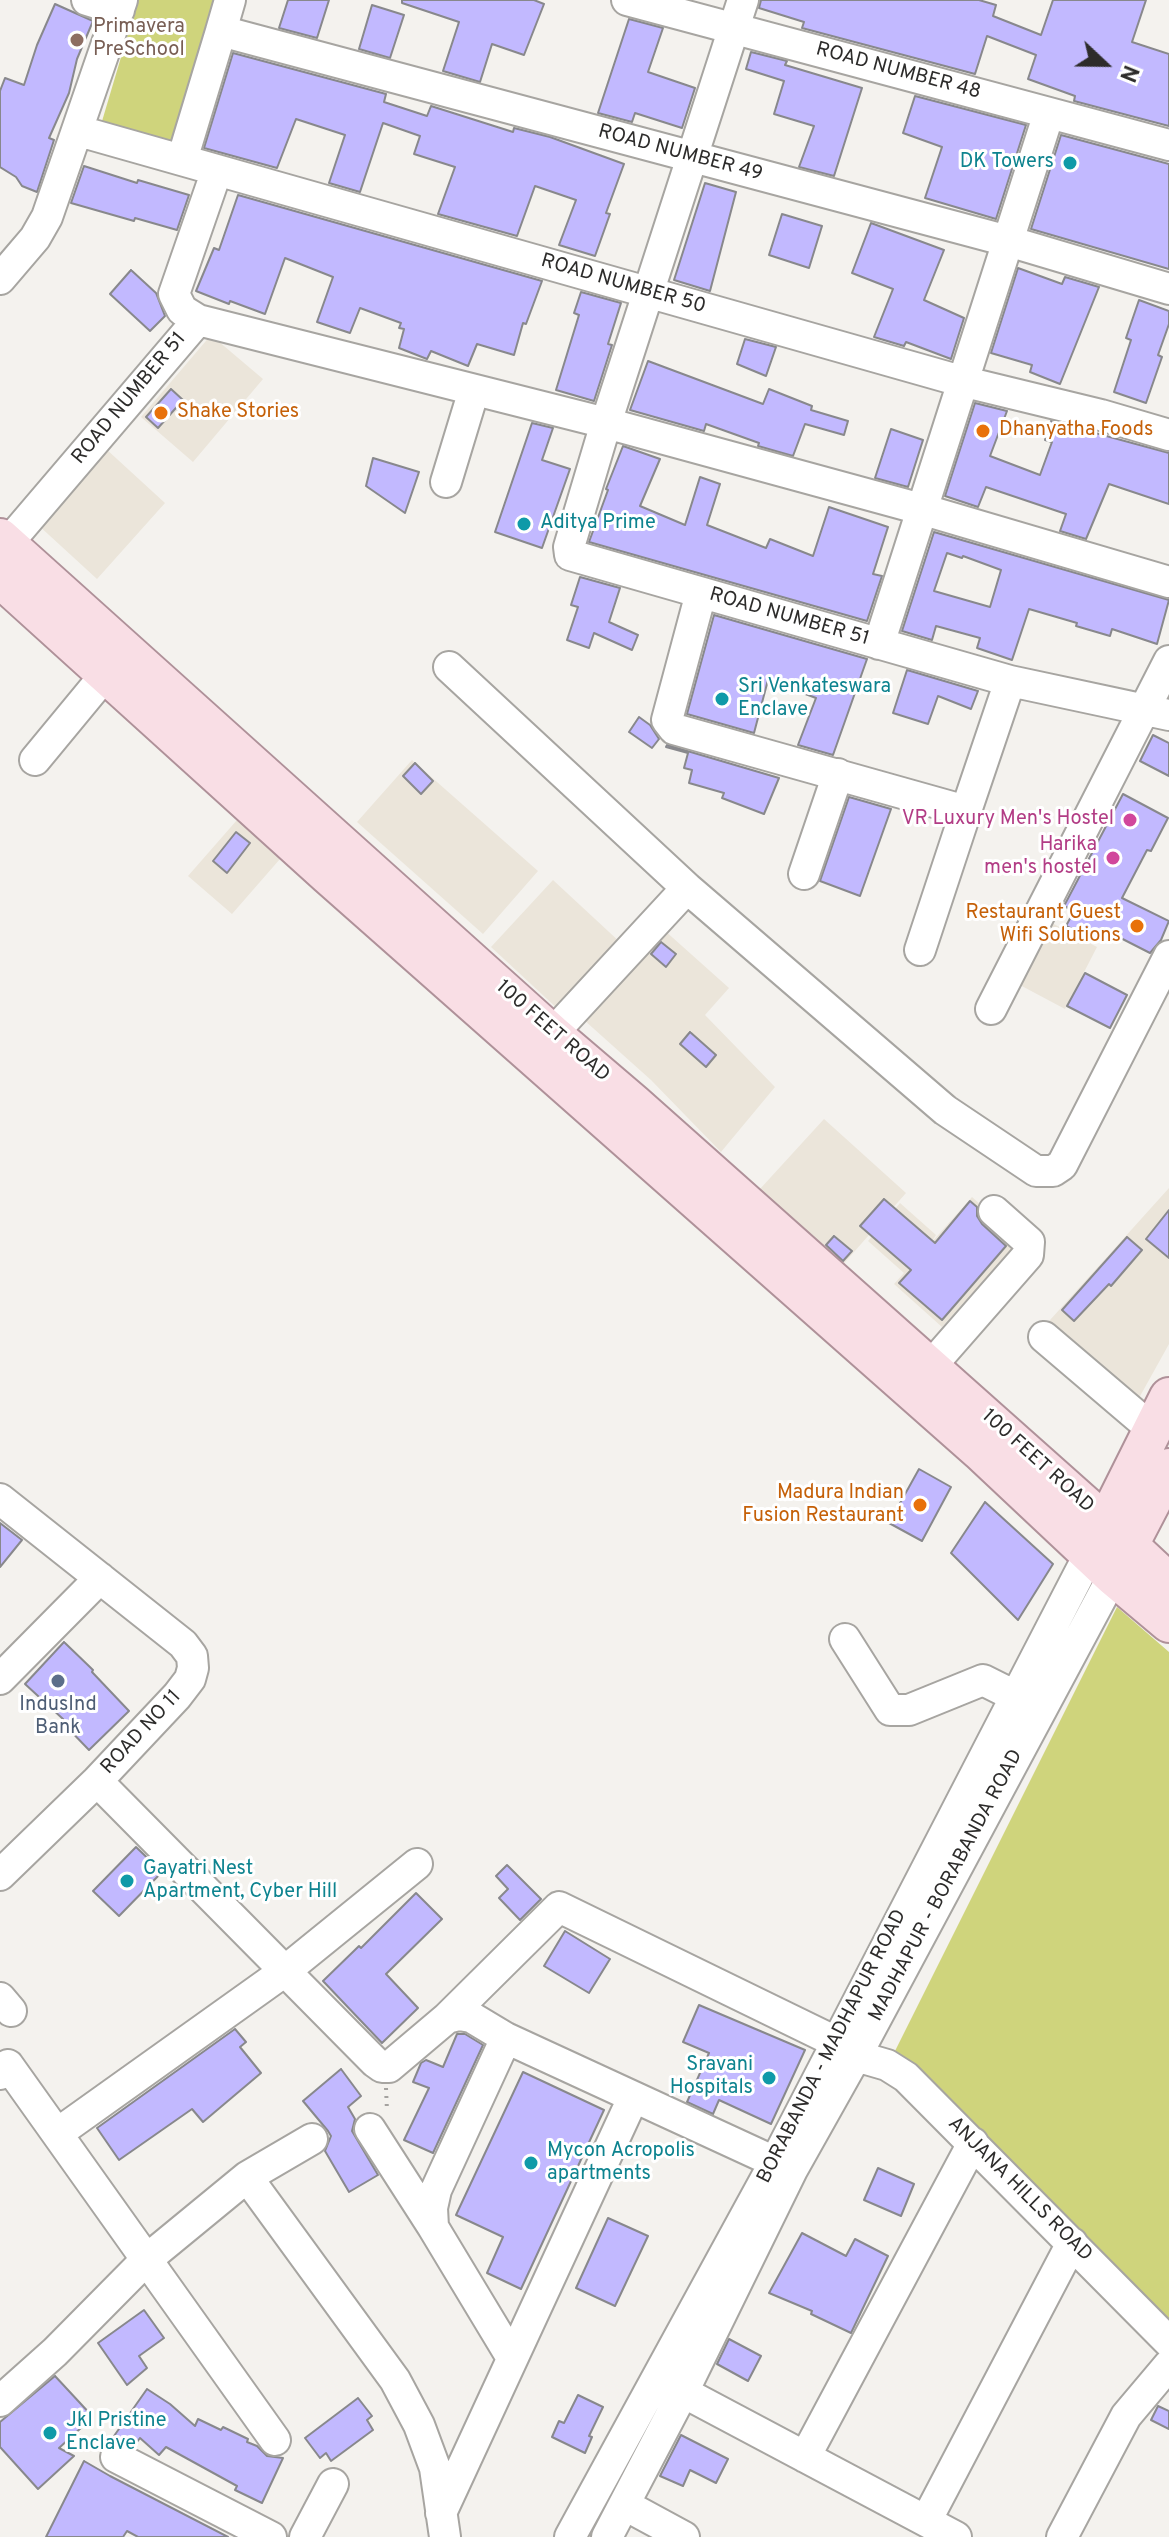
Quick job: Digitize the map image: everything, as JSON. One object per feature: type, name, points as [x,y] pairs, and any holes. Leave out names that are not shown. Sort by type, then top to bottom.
[{"type":"main road","name":"100 FEET ROAD","points":[[2,553],[106,674],[350,894],[980,1451],[1109,1550]]},
{"type":"main road","name":"100 FEET ROAD","points":[[2,553],[930,1367],[1109,1550]]},
{"type":"main road","name":"100 FEET ROAD","points":[[1109,1550],[1160,1413]]},
{"type":"main road","points":[[1109,1550],[1169,1468]]},
{"type":"main road","points":[[1109,1550],[1169,1583]]},
{"type":"main road","points":[[1109,1550],[1169,1623]]},
{"type":"street","points":[[0,279],[35,238],[47,217],[120,5],[87,0]]},
{"type":"street","points":[[182,160],[230,0]]},
{"type":"street","name":"ROAD NUMBER 48","points":[[627,0],[738,14],[1049,113],[1169,145]]},
{"type":"street","points":[[606,423],[738,14]]},
{"type":"street","name":"ROAD NUMBER 49","points":[[221,31],[1008,241],[1169,289]]},
{"type":"street","points":[[879,644],[1049,113]]},
{"type":"street","name":"ROAD NUMBER 50","points":[[79,131],[961,381],[1169,435]]},
{"type":"street","points":[[198,320],[182,310],[174,294],[217,170]]},
{"type":"street","name":"ROAD NUMBER 51","points":[[2,553],[198,320],[606,423],[921,509],[1169,582]]},
{"type":"street","points":[[446,482],[474,390]]},
{"type":"street","name":"ROAD NUMBER 51","points":[[606,423],[569,547],[570,555],[1010,681],[1156,713]]},
{"type":"street","points":[[701,593],[667,720],[670,727],[966,811]]},
{"type":"street","points":[[991,1009],[1156,713],[1169,661]]},
{"type":"street","points":[[449,667],[687,888],[945,1110],[1036,1171],[1053,1171],[1062,1165],[1169,956]]},
{"type":"street","points":[[35,760],[106,674]]},
{"type":"street","points":[[920,950],[1010,681]]},
{"type":"street","points":[[804,874],[838,774]]},
{"type":"street","points":[[552,1034],[687,888]]},
{"type":"street","points":[[930,1367],[1028,1255],[1029,1242],[994,1211]]},
{"type":"street","points":[[1044,1337],[1160,1413]]},
{"type":"street","name":"ROAD NO 11","points":[[0,1499],[183,1644],[192,1656],[193,1668],[190,1679],[177,1696],[97,1781],[0,1875]]},
{"type":"street","name":"BORABANDA - MADHAPUR ROAD","points":[[570,2537],[775,2162],[846,2049],[1015,1696],[1109,1550]]},
{"type":"street","name":"MADHAPUR - BORABANDA ROAD","points":[[607,2537],[683,2392],[792,2170],[846,2049],[1109,1550]]},
{"type":"street","points":[[0,1679],[100,1578]]},
{"type":"street","points":[[845,1639],[890,1710],[909,1710],[983,1680],[1015,1696]]},
{"type":"street","points":[[97,1781],[382,2067],[389,2067],[447,2018],[459,2015],[471,2017],[506,2038],[775,2162]]},
{"type":"street","points":[[58,2133],[285,1971],[417,1864]]},
{"type":"street","name":"ANJANA HILLS ROAD","points":[[447,2018],[559,1907],[846,2049],[897,2070],[1169,2342]]},
{"type":"street","points":[[433,2227],[432,2208],[436,2190],[506,2038]]},
{"type":"street","points":[[0,2074],[8,2065],[275,2440]]},
{"type":"street","points":[[443,2525],[512,2358],[633,2098]]},
{"type":"street","points":[[374,2135],[512,2358]]},
{"type":"street","points":[[0,2401],[55,2352],[146,2260],[247,2177],[312,2139]]},
{"type":"street","points":[[805,2457],[973,2143]]},
{"type":"street","points":[[247,2177],[395,2380],[419,2425],[435,2468],[443,2525]]},
{"type":"street","points":[[926,2521],[1072,2243]]},
{"type":"street","points":[[1062,2537],[1126,2416],[1169,2365]]},
{"type":"street","points":[[683,2392],[956,2537]]},
{"type":"street","points":[[116,2457],[271,2537]]},
{"type":"street","points":[[305,2537],[333,2484]]},
{"type":"street","points":[[625,2505],[684,2537]]},
{"type":"path","points":[[374,2135],[388,2104],[382,2067]]},
{"type":"shaded area","points":[[211,335],[263,379],[193,462],[141,417]]},
{"type":"shaded area","points":[[105,448],[165,503],[97,579],[37,524]]},
{"type":"shaded area","points":[[412,760],[538,871],[483,934],[357,822]]},
{"type":"shaded area","points":[[237,820],[280,859],[232,914],[188,876]]},
{"type":"shaded area","points":[[553,880],[622,944],[560,1011],[491,947]]},
{"type":"shaded area","points":[[1050,922],[1097,947],[1065,1009],[1018,984]]},
{"type":"shaded area","points":[[663,929],[729,988],[705,1015],[775,1087],[721,1152],[651,1080],[584,1020]]},
{"type":"shaded area","points":[[824,1119],[906,1193],[839,1269],[760,1189]]},
{"type":"shaded area","points":[[1169,1188],[1169,1344],[1124,1425],[1032,1340]]},
{"type":"shaded area","points":[[972,1197],[1020,1240],[942,1327],[894,1284],[904,1273],[868,1241],[900,1203],[936,1235],[931,1243]]},
{"type":"green space","points":[[138,0],[224,0],[178,151],[100,128]]},
{"type":"green space","points":[[1117,1607],[1169,1652],[1169,2324],[895,2051]]},
{"type":"building","points":[[288,0],[329,0],[317,38],[279,28]]},
{"type":"building","points":[[402,0],[534,0],[544,4],[524,55],[492,44],[480,82],[443,71],[459,22],[402,3]]},
{"type":"building","points":[[761,0],[979,0],[996,5],[993,16],[1041,35],[1053,0],[1146,0],[1132,42],[1169,54],[1169,126],[1074,101],[1075,96],[1028,79],[1036,55],[987,36],[975,74],[802,28],[804,22],[759,8]]},
{"type":"building","points":[[55,4],[93,21],[77,59],[69,93],[49,138],[54,140],[37,192],[22,186],[16,177],[0,167],[0,91],[5,78],[24,85]]},
{"type":"building","points":[[372,5],[404,15],[390,58],[359,49]]},
{"type":"building","points":[[629,19],[663,28],[648,72],[695,88],[682,128],[635,113],[632,122],[598,113]]},
{"type":"building","points":[[751,52],[787,61],[785,65],[862,88],[834,176],[799,167],[814,126],[774,114],[784,81],[746,69]]},
{"type":"building","points":[[233,53],[386,94],[384,102],[427,116],[431,106],[513,132],[514,128],[550,137],[624,164],[606,213],[610,214],[595,256],[559,245],[576,200],[535,186],[517,236],[438,214],[455,167],[414,154],[420,136],[383,123],[360,192],[329,183],[345,135],[296,119],[277,168],[204,148]]},
{"type":"building","points":[[915,96],[1026,125],[996,219],[925,198],[942,147],[903,133]]},
{"type":"building","points":[[1061,135],[1169,164],[1169,269],[1031,229]]},
{"type":"building","points":[[84,166],[189,195],[177,230],[71,203]]},
{"type":"building","points":[[705,183],[736,192],[710,291],[674,280]]},
{"type":"building","points":[[238,195],[542,281],[526,324],[523,323],[514,355],[477,344],[468,366],[431,351],[427,359],[399,348],[404,329],[399,328],[401,323],[360,308],[350,333],[317,322],[333,277],[285,258],[265,314],[196,291],[214,248],[219,250]]},
{"type":"building","points":[[782,214],[822,226],[809,268],[769,255]]},
{"type":"building","points":[[871,223],[944,250],[924,300],[964,318],[951,359],[906,342],[904,346],[874,337],[893,289],[852,273]]},
{"type":"building","points":[[1018,268],[1062,284],[1065,277],[1099,287],[1060,384],[1030,372],[1032,365],[991,353]]},
{"type":"building","points":[[131,270],[156,293],[165,316],[150,331],[110,294]]},
{"type":"building","points":[[581,292],[621,303],[608,344],[612,345],[594,401],[556,390],[579,315],[574,313]]},
{"type":"building","points":[[1139,300],[1169,311],[1169,324],[1158,355],[1162,357],[1146,403],[1114,392],[1131,340],[1126,338]]},
{"type":"building","points":[[745,339],[776,347],[766,376],[737,364]]},
{"type":"building","points":[[648,361],[763,404],[769,389],[812,406],[811,410],[848,421],[844,435],[805,424],[793,456],[758,446],[759,443],[706,424],[704,431],[630,410]]},
{"type":"building","points":[[171,389],[183,400],[158,428],[146,417]]},
{"type":"building","points":[[975,403],[1007,411],[990,456],[1040,475],[1052,442],[1045,440],[1051,421],[1169,453],[1169,504],[1109,484],[1086,539],[1060,531],[1066,514],[986,487],[978,507],[945,496]]},
{"type":"building","points":[[532,423],[553,428],[542,460],[570,469],[542,548],[495,532]]},
{"type":"building","points":[[891,429],[923,440],[908,487],[875,478]]},
{"type":"building","points":[[623,446],[660,459],[640,506],[685,525],[700,477],[720,484],[707,525],[766,548],[770,539],[813,556],[829,507],[888,527],[873,574],[882,576],[867,621],[589,542]]},
{"type":"building","points":[[373,458],[419,472],[405,513],[366,486]]},
{"type":"building","points":[[934,532],[1169,600],[1157,644],[1112,629],[1110,636],[1029,609],[1012,660],[977,648],[980,638],[936,626],[932,640],[902,631]],"holes":[[[947,553],[1001,570],[990,607],[934,591]]]},
{"type":"building","points":[[580,577],[620,588],[609,622],[638,635],[632,650],[594,633],[589,648],[567,640],[578,607],[571,605]]},
{"type":"building","points":[[714,615],[867,659],[833,755],[798,745],[816,698],[768,680],[754,733],[687,714]]},
{"type":"building","points":[[907,670],[978,691],[971,709],[938,696],[928,724],[893,713]]},
{"type":"building","points":[[639,717],[650,725],[659,739],[652,748],[629,732]]},
{"type":"building","points":[[1153,735],[1169,743],[1169,776],[1140,761]]},
{"type":"building","points":[[667,745],[779,778],[764,814],[722,798],[724,793],[689,783],[692,770],[684,768],[688,753]]},
{"type":"building","points":[[415,763],[433,781],[421,794],[403,776]]},
{"type":"building","points":[[1123,794],[1168,818],[1122,898],[1169,921],[1161,940],[1150,953],[1101,928],[1095,940],[1066,926],[1074,911],[1064,906]]},
{"type":"building","points":[[849,797],[891,809],[860,896],[820,881]]},
{"type":"building","points":[[236,832],[250,843],[227,873],[213,861]]},
{"type":"building","points":[[661,942],[676,954],[666,967],[651,954]]},
{"type":"building","points":[[1085,973],[1127,995],[1110,1028],[1067,1006]]},
{"type":"building","points":[[690,1032],[716,1055],[706,1067],[680,1044]]},
{"type":"building","points":[[884,1199],[935,1243],[970,1201],[977,1207],[977,1216],[982,1224],[1006,1246],[942,1320],[899,1283],[911,1270],[860,1226]]},
{"type":"building","points":[[1169,1210],[1169,1258],[1146,1239]]},
{"type":"building","points":[[834,1236],[852,1251],[843,1261],[826,1245]]},
{"type":"building","points":[[1127,1237],[1142,1250],[1111,1286],[1109,1284],[1074,1321],[1062,1310]]},
{"type":"building","name":"Madura Indian Fusion Restaurant","points":[[919,1469],[951,1487],[922,1541],[889,1523]]},
{"type":"building","points":[[985,1502],[1053,1564],[1018,1620],[951,1553]]},
{"type":"building","points":[[0,1523],[22,1540],[0,1567]]},
{"type":"building","points":[[64,1642],[129,1711],[89,1750],[61,1721],[63,1719],[25,1684]]},
{"type":"building","name":"Gayatri Nest Apartment, Cyber Hill","points":[[136,1847],[162,1872],[119,1916],[93,1891]]},
{"type":"building","points":[[507,1865],[541,1899],[520,1920],[499,1898],[508,1889],[496,1876]]},
{"type":"building","points":[[416,1893],[442,1919],[386,1974],[418,2008],[382,2043],[323,1981]]},
{"type":"building","points":[[565,1931],[610,1959],[589,1993],[544,1966]]},
{"type":"building","points":[[699,2005],[805,2050],[771,2124],[719,2100],[713,2114],[687,2102],[709,2053],[683,2042]]},
{"type":"building","points":[[235,2029],[246,2042],[240,2047],[261,2073],[203,2122],[192,2109],[119,2160],[97,2128]]},
{"type":"building","points":[[457,2034],[465,2034],[483,2045],[433,2153],[404,2140],[429,2088],[413,2082],[421,2063],[426,2060],[443,2067]]},
{"type":"building","points":[[341,2069],[361,2096],[348,2107],[355,2119],[352,2131],[378,2175],[349,2192],[325,2151],[331,2136],[303,2101]]},
{"type":"building","name":"Mycon Acropolis apartments","points":[[523,2072],[604,2110],[521,2289],[487,2273],[503,2237],[456,2215]]},
{"type":"building","points":[[878,2168],[914,2184],[901,2216],[864,2200]]},
{"type":"building","points":[[608,2218],[648,2236],[615,2306],[576,2288]]},
{"type":"building","points":[[802,2233],[846,2256],[855,2239],[888,2256],[851,2333],[811,2314],[812,2311],[769,2293]]},
{"type":"building","points":[[144,2310],[164,2338],[139,2356],[147,2368],[127,2385],[98,2343]]},
{"type":"building","points":[[729,2339],[761,2356],[748,2381],[717,2364]]},
{"type":"building","name":"Jkl Pristine Enclave","points":[[55,2376],[93,2417],[59,2448],[74,2456],[38,2489],[0,2447],[0,2422]]},
{"type":"building","points":[[147,2389],[195,2426],[198,2419],[221,2430],[223,2427],[248,2439],[247,2442],[257,2446],[267,2456],[283,2458],[262,2503],[166,2447],[159,2455],[140,2438],[134,2446],[114,2436]]},
{"type":"building","points":[[578,2395],[603,2407],[589,2436],[592,2437],[585,2453],[552,2437],[559,2421],[564,2423]]},
{"type":"building","points":[[358,2398],[372,2416],[367,2420],[373,2430],[331,2461],[326,2453],[320,2458],[305,2438]]},
{"type":"building","points":[[1158,2406],[1169,2411],[1169,2429],[1151,2420]]},
{"type":"building","points":[[681,2435],[728,2459],[716,2483],[690,2470],[683,2486],[660,2476]]},
{"type":"building","points":[[84,2461],[228,2537],[138,2537],[127,2531],[123,2537],[46,2537]]},
{"type":"place","name":"Primavera PreSchool","points":[[77,40]]},
{"type":"place","name":"DK Towers","points":[[1070,163]]},
{"type":"place","name":"Shake Stories","points":[[161,413]]},
{"type":"place","name":"Dhanyatha Foods","points":[[983,431]]},
{"type":"place","name":"Aditya Prime","points":[[524,524]]},
{"type":"place","name":"Sri Venkateswara Enclave","points":[[722,699]]},
{"type":"place","name":"VR Luxury Men's Hostel","points":[[1130,820]]},
{"type":"place","name":"Harika men's hostel","points":[[1113,858]]},
{"type":"place","name":"Restaurant Guest Wifi Solutions","points":[[1137,926]]},
{"type":"place","name":"Madura Indian Fusion Restaurant","points":[[920,1505]]},
{"type":"place","name":"IndusInd Bank","points":[[58,1681]]},
{"type":"place","name":"Gayatri Nest Apartment, Cyber Hill","points":[[127,1881]]},
{"type":"place","name":"Sravani Hospitals","points":[[769,2078]]},
{"type":"place","name":"Mycon Acropolis apartments","points":[[531,2163]]},
{"type":"place","name":"Jkl Pristine Enclave","points":[[50,2433]]}]
